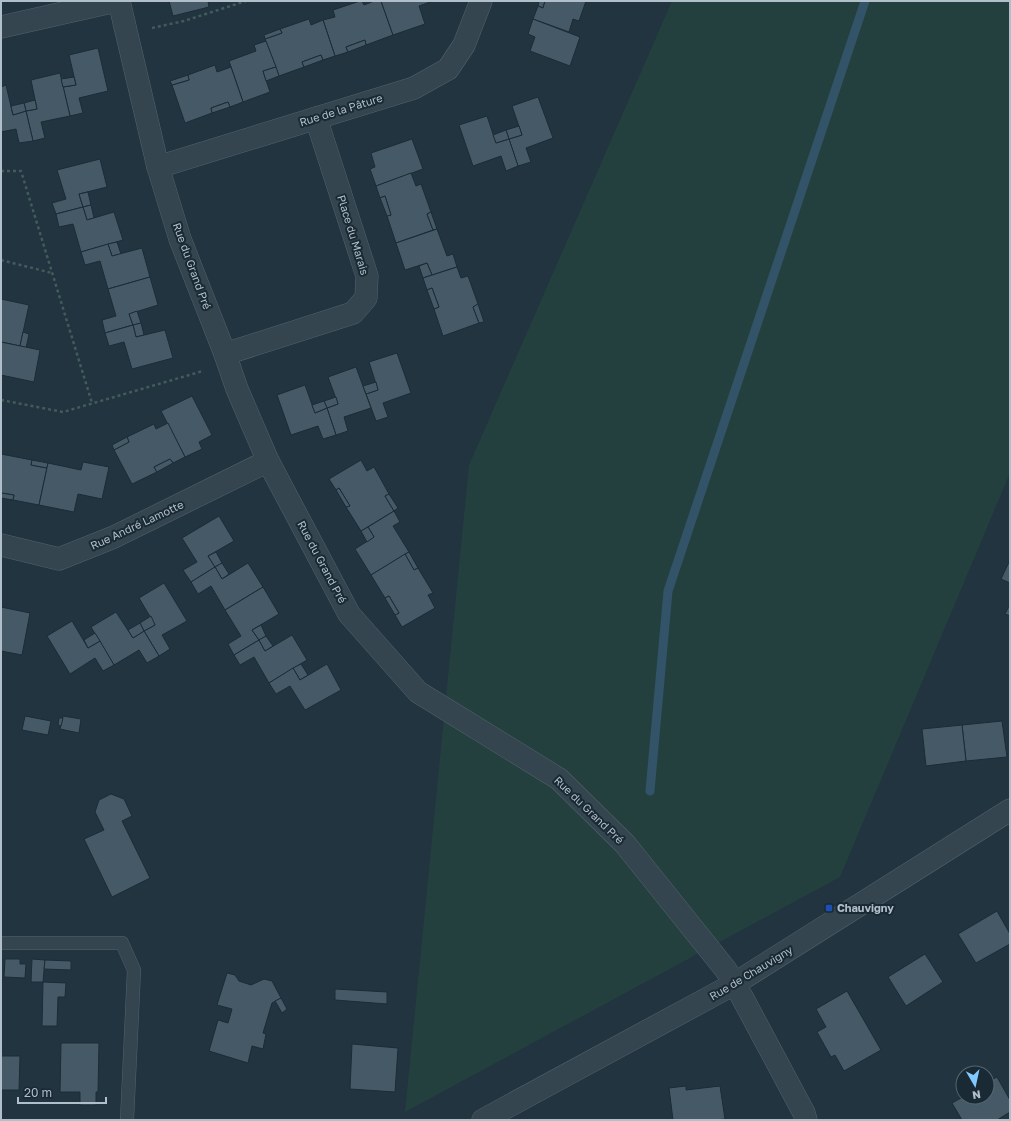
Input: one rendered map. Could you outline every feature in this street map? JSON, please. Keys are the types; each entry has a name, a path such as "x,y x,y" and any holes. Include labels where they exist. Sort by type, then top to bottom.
{"street":[{"path":"1,27 117,1"},
{"name":"Rue du Grand Pré","path":"117,1 127,33 158,167 180,239 227,359 237,389 268,461 350,614 418,692 559,779 625,844 726,970 804,1113 806,1120"},
{"name":"Rue de la Pâture","path":"158,167 414,88 448,69 464,45 481,1"},
{"name":"Place du Marais","path":"227,359 353,313 366,298 367,276 316,118"},
{"name":"Rue André Lamotte","path":"1,544 59,559 114,537 268,461"},
{"name":"Rue de Chauvigny","path":"483,1120 734,984 1010,810"}],"lane":[{"path":"1,943 122,943 134,970 127,1120"}],"path":[{"path":"127,33 184,21 246,1"},
{"path":"1,171 21,171 92,403"},
{"path":"1,260 52,273"},
{"path":"1,400 63,412 227,359"}],"green space":[{"path":"672,1 1010,1 1010,473 840,877 405,1112 469,465"}],"building":[{"path":"169,1 208,1 209,7 173,16"},
{"path":"362,1 364,5 374,1 381,1 393,35 366,45 365,40 346,47 348,52 335,56 323,20 335,17 333,10"},
{"path":"381,1 433,1 419,6 425,24 393,35"},
{"path":"539,1 545,1 543,8 538,6"},
{"path":"545,1 586,1 579,21 573,19 569,32 533,19 538,6 543,8"},
{"path":"309,19 311,25 323,20 335,56 323,60 321,55 302,62 304,67 279,76 265,39 282,33 280,29"},
{"path":"533,19 580,37 570,66 530,51 535,37 528,34"},
{"path":"280,29 282,33 265,39 264,35"},
{"path":"365,40 366,45 348,52 346,47"},
{"path":"266,41 276,67 263,71 270,92 243,102 229,61 256,51 254,45"},
{"path":"98,48 108,91 79,98 83,113 70,116 63,87 76,85 69,55"},
{"path":"321,55 323,60 304,67 302,62"},
{"path":"215,65 217,72 231,67 243,102 230,107 228,102 211,108 212,113 185,123 172,85 189,80 188,75"},
{"path":"276,67 279,76 266,81 263,71"},
{"path":"60,73 70,116 41,122 45,138 33,141 26,111 37,109 31,80"},
{"path":"188,75 189,80 172,85 170,81"},
{"path":"74,77 76,85 63,87 61,79"},
{"path":"6,85 13,115 26,111 33,141 19,143 16,129 1,132 1,87"},
{"path":"538,97 553,138 526,148 531,162 518,166 509,139 522,135 512,106"},
{"path":"35,100 37,109 26,111 24,103"},
{"path":"228,102 230,107 212,113 211,108"},
{"path":"24,103 26,111 13,115 11,106"},
{"path":"487,116 496,143 509,139 518,166 506,171 501,156 473,166 459,125"},
{"path":"519,126 522,135 509,139 506,130"},
{"path":"506,130 509,139 496,143 493,135"},
{"path":"412,139 423,169 376,186 370,169 375,167 371,153"},
{"path":"100,159 107,187 79,194 83,207 56,214 52,203 66,199 57,170"},
{"path":"411,173 416,186 421,184 431,212 427,214 433,230 396,243 387,216 391,215 385,196 380,198 376,186"},
{"path":"88,192 91,205 83,207 79,194"},
{"path":"385,196 391,215 387,216 380,198"},
{"path":"91,205 94,218 87,220 83,207"},
{"path":"83,207 87,220 114,212 123,240 81,252 73,224 59,227 56,214"},
{"path":"431,212 437,229 433,230 427,214"},
{"path":"437,229 447,256 453,254 457,267 432,275 427,263 405,270 396,243"},
{"path":"117,242 121,254 112,256 108,244"},
{"path":"108,244 112,256 142,248 150,277 108,289 100,261 85,265 81,252"},
{"path":"427,263 432,275 423,278 419,266"},
{"path":"457,267 461,278 468,276 478,304 473,307 479,323 443,336 434,309 439,307 432,288 427,290 423,278"},
{"path":"150,277 158,305 129,314 133,325 105,333 102,320 116,316 108,289"},
{"path":"432,288 439,307 434,309 427,290"},
{"path":"1,299 29,305 20,346 1,342"},
{"path":"478,304 484,322 479,323 473,307"},
{"path":"137,311 141,323 133,325 129,314"},
{"path":"141,323 144,335 136,337 133,325"},
{"path":"133,325 136,337 165,330 173,358 132,369 124,342 109,346 105,333"},
{"path":"23,332 29,334 26,348 20,346"},
{"path":"1,342 40,350 34,382 1,375"},
{"path":"397,353 411,393 383,403 388,417 376,421 366,394 378,390 369,362"},
{"path":"356,367 371,408 344,417 348,431 336,435 327,408 338,404 328,377"},
{"path":"376,382 378,390 366,394 363,386"},
{"path":"305,385 315,413 327,408 336,435 323,439 318,426 291,435 277,395"},
{"path":"192,396 212,435 199,442 202,449 185,457 161,411"},
{"path":"336,397 338,404 327,408 324,401"},
{"path":"324,401 327,408 315,413 312,405"},
{"path":"168,423 185,457 173,463 170,459 154,467 157,472 132,484 114,450 129,442 127,437 154,424 156,429"},
{"path":"127,437 129,442 114,450 112,445"},
{"path":"1,454 32,460 31,465 47,468 39,505 13,500 14,495 1,493"},
{"path":"170,459 173,463 157,472 154,467"},
{"path":"32,460 48,463 47,468 31,465"},
{"path":"361,460 367,471 374,467 389,494 385,496 394,511 361,531 346,507 350,506 339,488 336,490 329,479"},
{"path":"83,462 109,467 102,499 78,494 74,512 39,505 48,463 81,470"},
{"path":"339,488 350,506 346,507 336,490"},
{"path":"1,493 14,495 13,500 1,498"},
{"path":"389,494 398,508 394,511 385,496"},
{"path":"394,511 400,522 393,526 409,552 371,575 355,549 374,537 368,527"},
{"path":"219,516 234,541 208,556 215,567 191,582 183,570 197,562 182,538"},
{"path":"368,527 374,537 367,542 361,531"},
{"path":"216,552 222,563 215,567 208,556"},
{"path":"409,552 418,568 414,570 405,554"},
{"path":"405,554 414,570 418,568 433,593 428,595 435,608 402,627 395,615 399,613 389,596 385,598 371,575"},
{"path":"1010,560 1010,583 1001,579"},
{"path":"222,563 229,574 222,579 215,567"},
{"path":"248,563 263,587 225,610 211,586 198,594 191,582 215,567 222,579"},
{"path":"164,583 187,621 162,635 170,649 159,656 144,631 155,625 139,598"},
{"path":"263,587 279,614 252,630 259,640 234,655 228,644 241,636 225,610"},
{"path":"389,596 399,613 395,615 385,598"},
{"path":"1010,604 1010,616 1005,614"},
{"path":"1,607 30,613 22,655 1,651"},
{"path":"116,612 133,638 144,631 159,656 147,663 139,650 114,665 91,627"},
{"path":"151,616 155,625 144,631 140,623"},
{"path":"72,621 88,648 100,641 114,665 103,671 95,658 70,674 47,636"},
{"path":"140,623 144,631 133,638 128,630"},
{"path":"261,625 266,636 259,640 252,630"},
{"path":"95,633 100,641 88,648 84,640"},
{"path":"292,635 307,660 269,683 254,657 240,665 234,655 259,640 265,651"},
{"path":"266,636 273,646 265,651 259,640"},
{"path":"301,664 308,675 300,680 293,668"},
{"path":"327,664 341,690 305,710 290,686 276,694 269,683 293,668 300,680"},
{"path":"25,716 51,721 48,735 22,730"},
{"path":"63,716 81,719 79,733 60,729"},
{"path":"59,718 63,718 61,726 58,725"},
{"path":"1002,721 1007,757 966,761 962,725"},
{"path":"962,725 966,761 926,766 922,729"},
{"path":"111,794 124,799 132,816 122,821 150,878 112,897 84,839 104,830 95,812 99,800"},
{"path":"997,911 1010,934 1010,944 976,963 958,934"},
{"path":"925,954 943,982 906,1006 888,977"},
{"path":"5,959 20,959 20,964 26,964 25,978 4,977"},
{"path":"32,959 45,960 43,982 31,982"},
{"path":"45,960 71,961 71,970 44,969"},
{"path":"227,973 235,975 239,981 251,985 264,979 272,981 281,998 272,1003 263,1033 266,1034 263,1049 252,1046 248,1063 209,1051 218,1020 228,1023 232,1009 217,1005"},
{"path":"43,982 66,983 65,997 58,997 57,1026 42,1026"},
{"path":"335,989 387,992 387,1004 335,1000"},
{"path":"847,991 881,1050 844,1071 835,1055 831,1057 817,1032 826,1027 816,1009"},
{"path":"281,998 287,1009 282,1013 275,1001"},
{"path":"61,1043 99,1043 98,1092 96,1092 96,1105 80,1105 80,1092 60,1092"},
{"path":"352,1044 398,1048 395,1092 350,1089"},
{"path":"1,1056 20,1056 19,1090 1,1090"},
{"path":"997,1077 1010,1100 1010,1112 997,1120 962,1120 952,1103 955,1101 955,1105 995,1105 995,1078"},
{"path":"686,1086 686,1090 720,1086 725,1119 673,1120 669,1088"}],"waterway":[{"path":"650,791 668,591 865,1"}],"place":[{"name":"Chauvigny","path":"829,908"}]}
